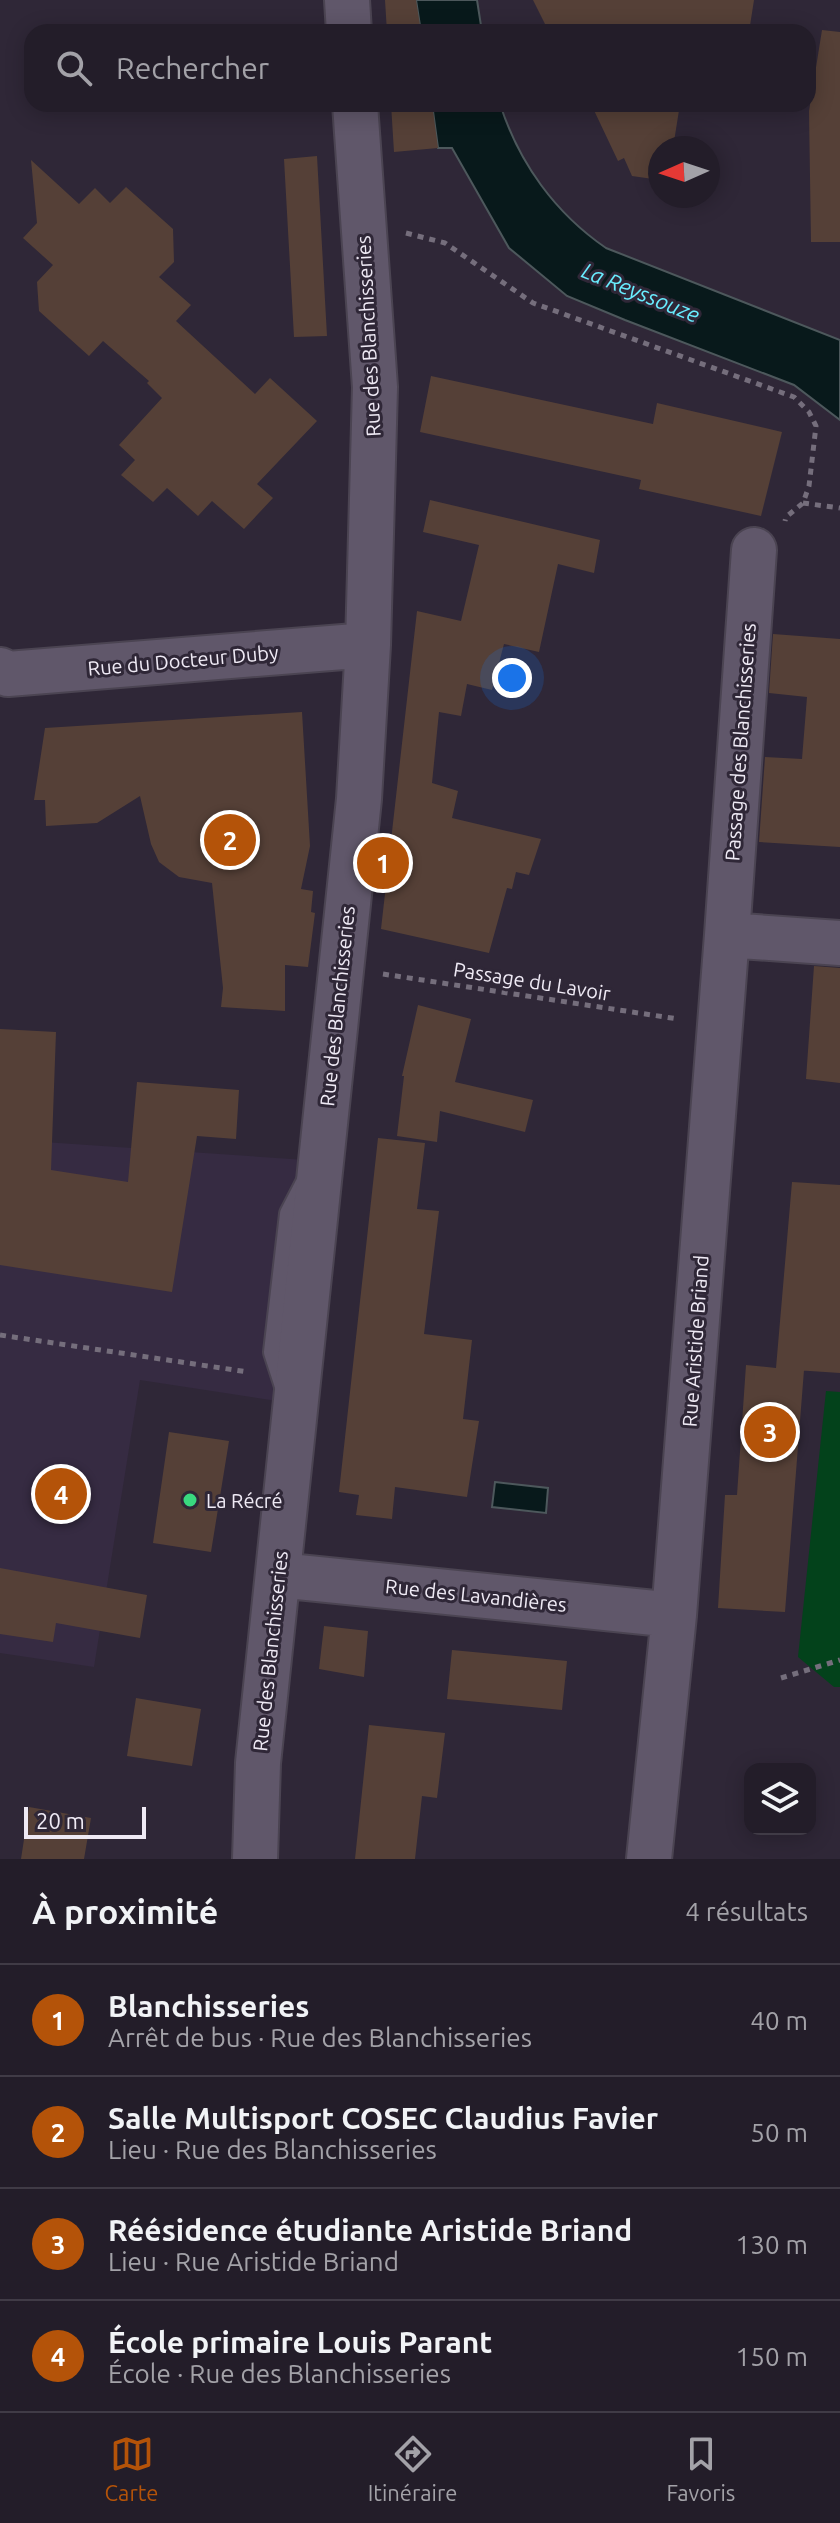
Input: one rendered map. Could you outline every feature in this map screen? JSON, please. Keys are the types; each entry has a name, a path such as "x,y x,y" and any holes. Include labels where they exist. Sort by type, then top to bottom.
{"street":[{"path":"347,0 348,24"},
{"name":"Rue des Blanchisseries","path":"255,1859 258,1763 359,799 368,645 375,387 356,112"},
{"name":"Passage des Blanchisseries","path":"727,935 754,550"},
{"name":"Rue du Docteur Duby","path":"0,670 8,674 368,645"},
{"path":"727,935 840,943"},
{"name":"Rue Aristide Briand","path":"649,1859 674,1615 727,935"},
{"name":"Rue des Lavandières","path":"278,1575 674,1615"}],"path":[{"path":"364,232 411,233 445,243 533,303 794,397 809,412 816,426 809,486 803,503 786,517 782,553 754,550"},
{"path":"803,503 840,508"},
{"name":"Passage du Lavoir","path":"341,968 718,1025"},
{"path":"0,1335 264,1374"},
{"path":"781,1678 840,1660"}],"shaded area":[{"path":"0,1139 306,1160 277,1401 140,1380 94,1667 0,1653"}],"green space":[{"path":"826,1391 840,1392 840,1687 834,1687 798,1657"}],"water":[{"path":"416,0 477,0 481,24 420,24"},
{"name":"La Reyssouze","path":"433,112 503,112 517,146 541,185 571,219 606,248 840,340 840,420 794,385 567,296 509,248 452,148 438,148"},
{"path":"495,1482 548,1488 546,1513 492,1507"}],"building":[{"path":"385,0 416,0 420,24 386,24"},
{"path":"533,0 754,0 750,24 545,24"},
{"path":"822,30 840,32 840,242 811,242 809,112 816,112 816,67"},
{"path":"392,112 433,112 438,148 394,152"},
{"path":"595,112 679,112 675,136 648,136 648,178 632,176 624,158 618,161"},
{"path":"317,156 327,336 294,337 284,159"},
{"path":"31,160 79,204 95,188 110,203 126,187 173,229 174,262 159,277 191,305 176,321 255,394 270,378 317,421 257,484 273,498 244,529 212,501 198,516 167,488 153,502 121,475 135,460 119,445 162,398 147,383 149,381 103,341 89,356 39,311 37,282 53,265 23,238 37,223"},
{"path":"431,376 653,424 657,403 782,432 761,516 639,489 641,480 420,432"},
{"path":"430,500 600,540 594,573 558,564 539,652 504,644 492,690 467,684 461,716 439,712 432,783 458,791 452,818 541,839 529,875 516,872 512,889 507,888 489,953 381,929 417,611 461,621 479,545 423,532"},
{"path":"773,634 840,639 840,847 759,842 765,757 802,759 807,697 769,693"},
{"path":"302,712 310,846 301,889 313,891 311,912 315,913 308,967 285,965 285,1011 221,1007 223,988 212,883 179,877 159,862 151,844 140,796 97,823 46,826 45,800 34,800 45,728"},
{"path":"814,966 840,968 840,1083 806,1079"},
{"path":"418,1005 471,1019 455,1082 533,1100 525,1132 440,1111 437,1142 397,1136 402,1076"},
{"path":"0,1029 56,1032 51,1170 128,1182 137,1082 239,1090 236,1139 197,1136 172,1292 0,1265"},
{"path":"378,1138 425,1143 417,1209 439,1211 424,1334 472,1340 463,1419 479,1421 467,1497 395,1487 392,1519 356,1515 359,1495 339,1492"},
{"path":"792,1182 840,1185 840,1373 804,1371 785,1612 718,1608 725,1495 737,1495 746,1365 776,1368"},
{"name":"La Récré","path":"169,1432 229,1441 211,1552 153,1543"},
{"path":"0,1568 147,1595 140,1638 56,1623 53,1642 0,1634"},
{"path":"324,1626 368,1631 364,1677 319,1669"},
{"path":"452,1650 567,1661 562,1710 447,1699"},
{"path":"136,1698 201,1709 192,1766 127,1756"},
{"path":"369,1725 445,1733 437,1798 422,1796 415,1859 355,1859"},
{"path":"29,1807 91,1818 84,1859 21,1859"}],"place":[{"name":"Salle Multisport COSEC Claudius Favier","path":"230,840"},
{"name":"Blanchisseries","path":"383,863"},
{"name":"Réésidence étudiante Aristide Briand","path":"770,1432"},
{"name":"École primaire Louis Parant","path":"61,1494"},
{"name":"La Récré","path":"190,1500"}]}
